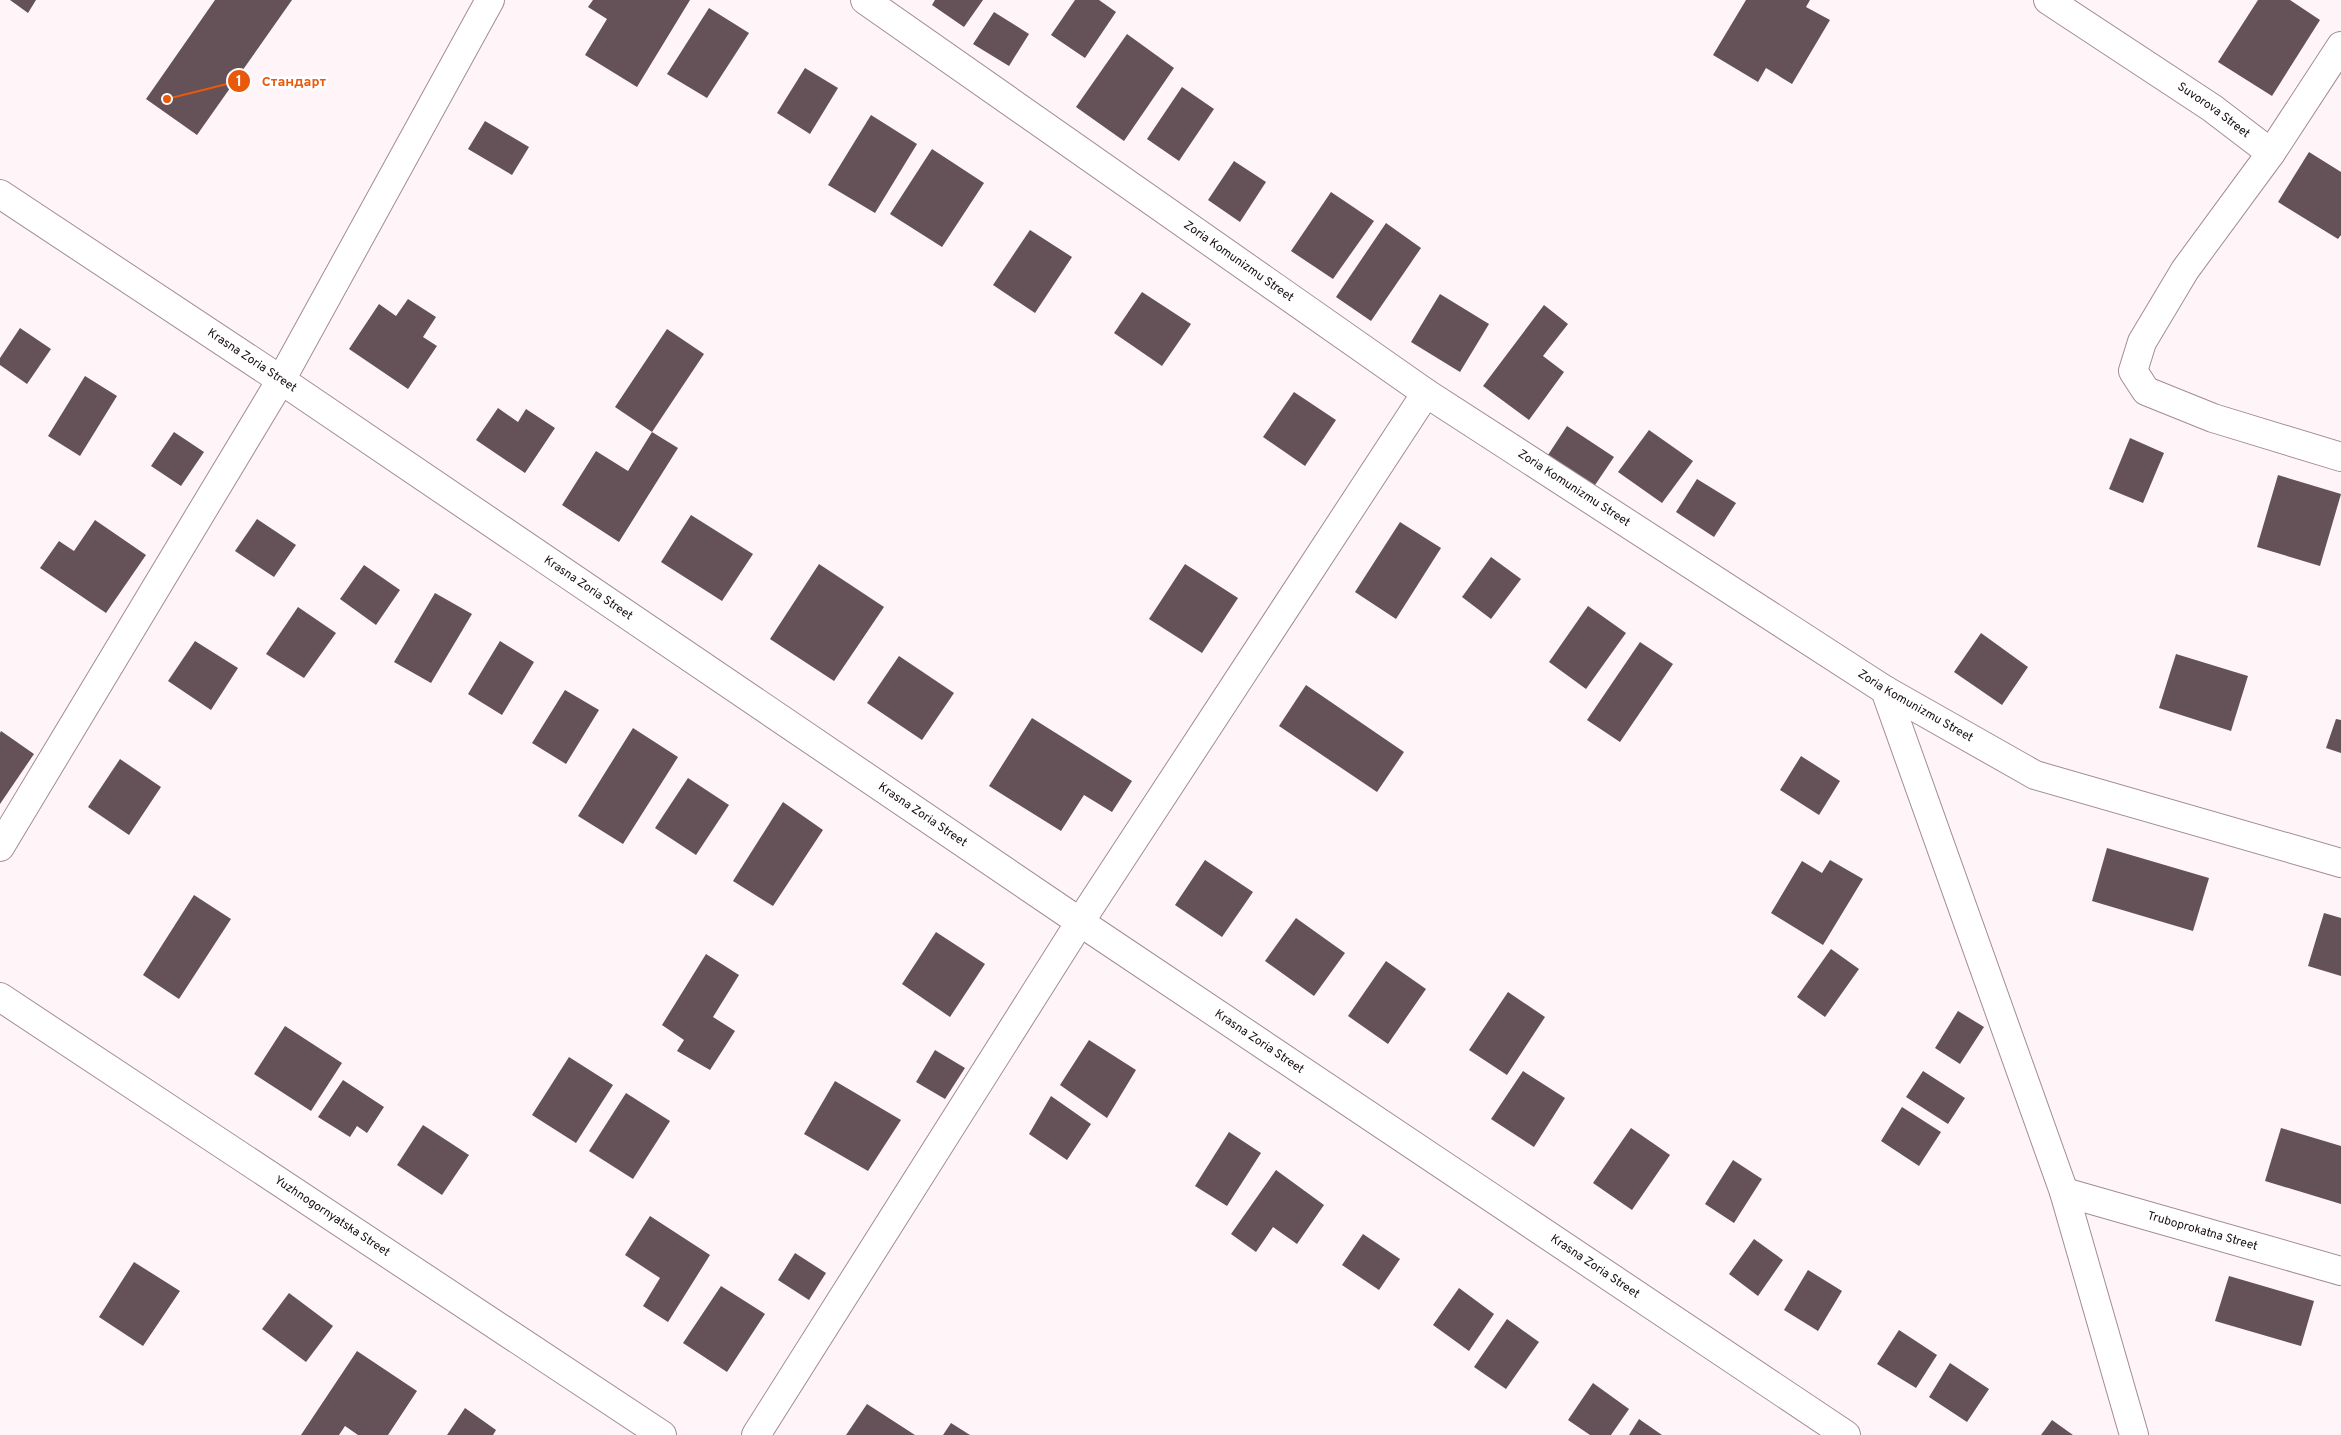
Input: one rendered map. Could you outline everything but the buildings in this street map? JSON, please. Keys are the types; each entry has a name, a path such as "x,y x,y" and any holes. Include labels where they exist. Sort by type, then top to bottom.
{"street":[{"path":"0,847 281,380 490,0"},
{"name":"Zoria Komunizmu Street","path":"865,0 1426,393 1885,690 2035,775 2341,863"},
{"name":"Suvorova Street","path":"2048,0 2212,108 2271,153"},
{"path":"2341,46 2271,153 2185,270 2142,342 2133,370 2146,391 2213,418 2341,457"},
{"name":"Krasna Zoria Street","path":"0,194 281,380 1080,922 1846,1435"},
{"path":"756,1435 1080,922 1426,393"},
{"path":"1885,690 2064,1192 2134,1435"},
{"name":"Yuzhnogornyatska Street","path":"0,997 662,1435"},
{"name":"Truboprokatna Street","path":"2064,1192 2341,1271"}],"place":[{"name":"Стандарт","path":"167,99"}]}
